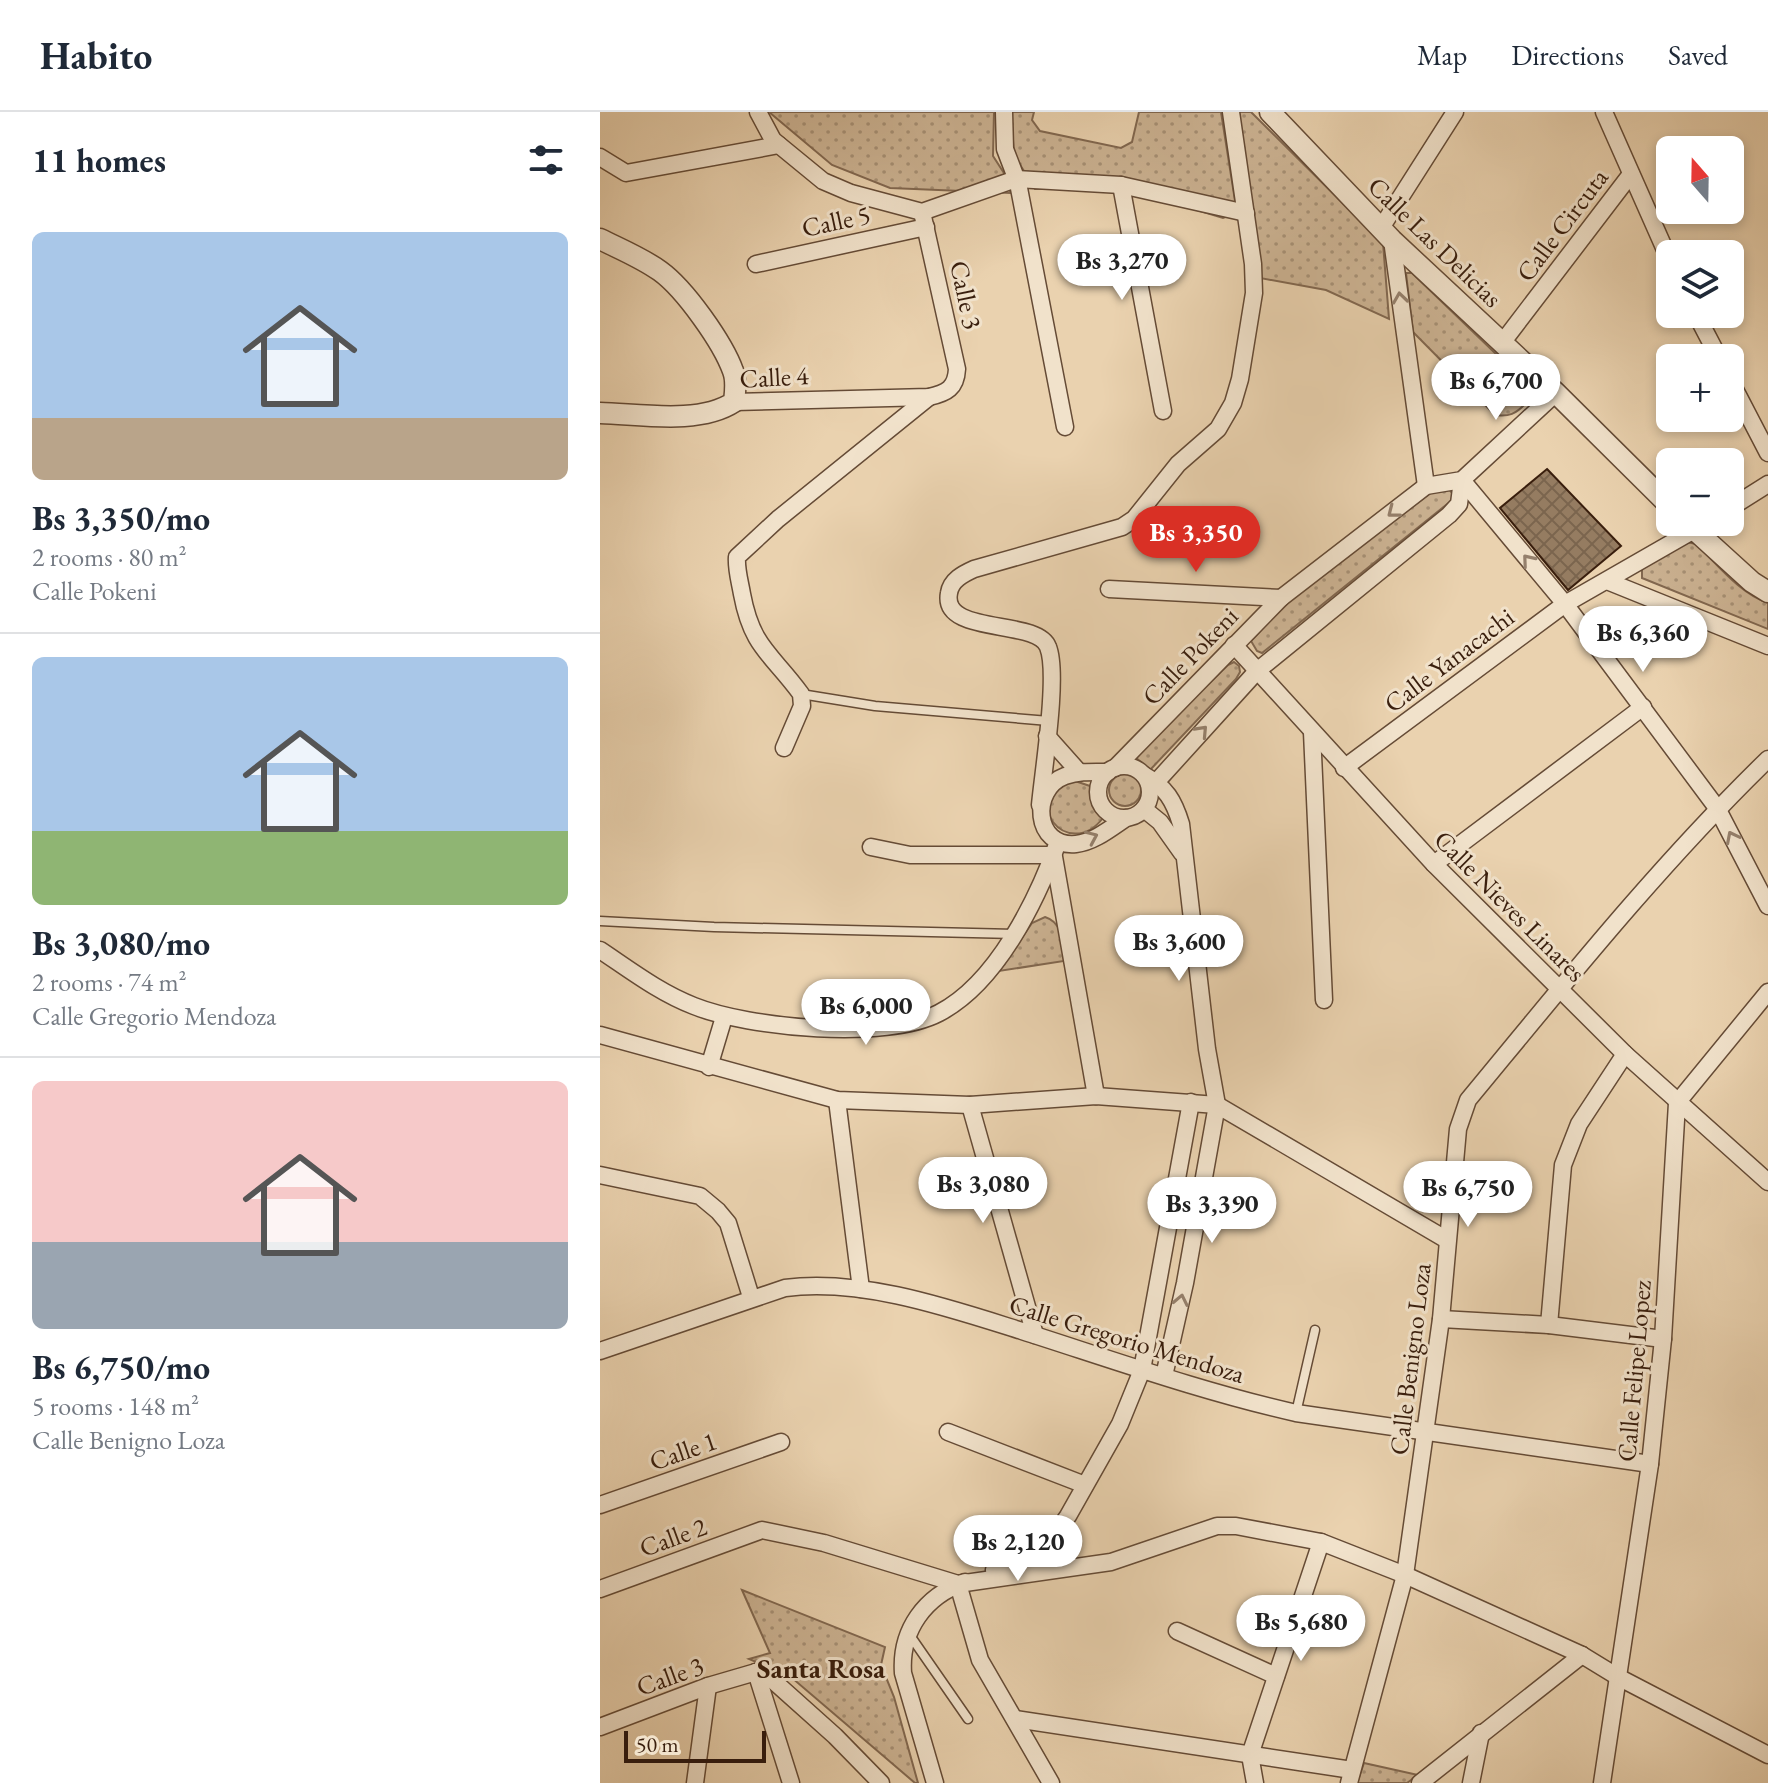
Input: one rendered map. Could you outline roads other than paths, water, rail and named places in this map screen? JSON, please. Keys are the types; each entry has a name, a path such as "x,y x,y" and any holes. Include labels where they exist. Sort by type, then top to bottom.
{"street":[{"path":"758,112 773,140 823,181 924,220"},
{"path":"1004,112 1005,149 1016,179 1065,427"},
{"path":"1096,1096 1056,848 1044,828 1040,805 1048,728 1051,663 1048,645 1028,632 966,619 949,602 949,593 953,583 974,569 1122,527 1134,519 1178,464 1218,429 1233,403 1240,379 1254,293 1253,264 1231,112"},
{"name":"Calle Las Delicias","path":"1270,112 1386,234 1556,393 1656,492"},
{"path":"1426,486 1386,234 1455,112"},
{"path":"1604,112 1661,240"},
{"path":"600,157 626,173 779,145"},
{"name":"Calle Circuta","path":"1502,343 1631,174"},
{"path":"1016,179 1121,185 1246,213"},
{"name":"Calle 5","path":"756,264 924,220 1016,179"},
{"path":"1121,185 1163,411"},
{"name":"Calle 3","path":"924,220 957,369 952,388"},
{"path":"600,239 660,271 698,310 733,371 736,387 734,402"},
{"name":"Calle 4","path":"600,413 696,416 716,412 734,402 929,397 942,395 952,388"},
{"path":"1144,809 1150,782 1257,671 1449,515 1459,504 1462,480 1556,393"},
{"path":"784,748 802,706 801,694 769,659 751,628 737,557 778,519 929,397"},
{"path":"1744,407 1768,453"},
{"path":"1462,480 1565,604 1717,808 1768,906"},
{"name":"Calle Pokeni","path":"1112,770 1281,598 1426,486 1462,480"},
{"path":"1744,499 1768,484"},
{"name":"Calle Yanacachi","path":"1344,768 1565,604 1679,536"},
{"path":"1707,536 1752,582 1768,592"},
{"path":"1607,581 1768,646"},
{"path":"1109,589 1281,598"},
{"name":"Calle Nieves Linares","path":"1234,645 1434,864 1559,990 1677,1103 1768,1182"},
{"path":"1434,864 1643,707"},
{"path":"1048,728 1079,772"},
{"path":"1312,732 1324,1000"},
{"name":"Calle Benigno Loza","path":"1351,1776 1405,1575 1441,1319 1458,1129 1468,1100 1717,808 1768,759"},
{"path":"1040,805 1046,790 1062,777 1079,772 1131,767 1175,803 1181,824 1217,1105 1185,1283 1164,1376"},
{"path":"1112,770 1100,782 1099,800 1109,814 1126,818"},
{"path":"871,847 910,855 1056,848 1085,841 1144,809"},
{"path":"1144,809 1160,822 1183,855"},
{"path":"600,950 643,979 691,1005 724,1017 772,1025 835,1028 876,1027 937,1014 962,998 986,973 1015,934 1032,906 1056,848"},
{"path":"1677,1103 1768,992"},
{"path":"709,1067 724,1017"},
{"path":"600,1035 837,1100 970,1105 1096,1096 1217,1105 1447,1240"},
{"path":"1549,1325 1563,1165 1579,1124 1625,1054"},
{"path":"837,1100 861,1289"},
{"path":"935,1783 903,1673 902,1657 908,1633 928,1603 958,1584 1027,1558 1051,1540 1120,1424 1142,1370 1191,1102"},
{"name":"Calle Felipe Lopez","path":"1602,1783 1650,1464 1663,1339 1677,1103"},
{"path":"970,1105 1035,1335"},
{"path":"600,1175 700,1196 728,1223 751,1297"},
{"name":"Calle Gregorio Mendoza","path":"600,1351 751,1297 805,1285 861,1289 955,1309 1254,1404 1426,1434 1650,1464"},
{"path":"1441,1319 1549,1325 1663,1339"},
{"path":"948,1432 1085,1485"},
{"name":"Calle 1","path":"600,1505 781,1442"},
{"path":"958,1584 1111,1562 1217,1526 1236,1526 1321,1542 1405,1575 1582,1655 1768,1755"},
{"name":"Calle 2","path":"600,1589 762,1530 824,1543 958,1584"},
{"path":"1255,1783 1250,1755 1321,1542"},
{"path":"958,1584 980,1660 1051,1783"},
{"path":"1177,1631 1276,1676"},
{"path":"1420,1783 1582,1655"},
{"path":"756,1672 791,1783"},
{"path":"756,1672 768,1676 835,1736 881,1783"},
{"name":"Calle 3","path":"600,1727 708,1686 756,1672"},
{"path":"695,1783 708,1686"},
{"path":"1015,1719 1250,1755 1351,1776"},
{"path":"1471,1783 1481,1733"}],"lane":[{"path":"801,694 1048,728"},
{"path":"600,921 714,927 1015,934"},
{"path":"1296,1413 1315,1330"},
{"path":"908,1633 968,1719"}],"district":[{"name":"Santa Rosa","path":"821,1668"}]}
